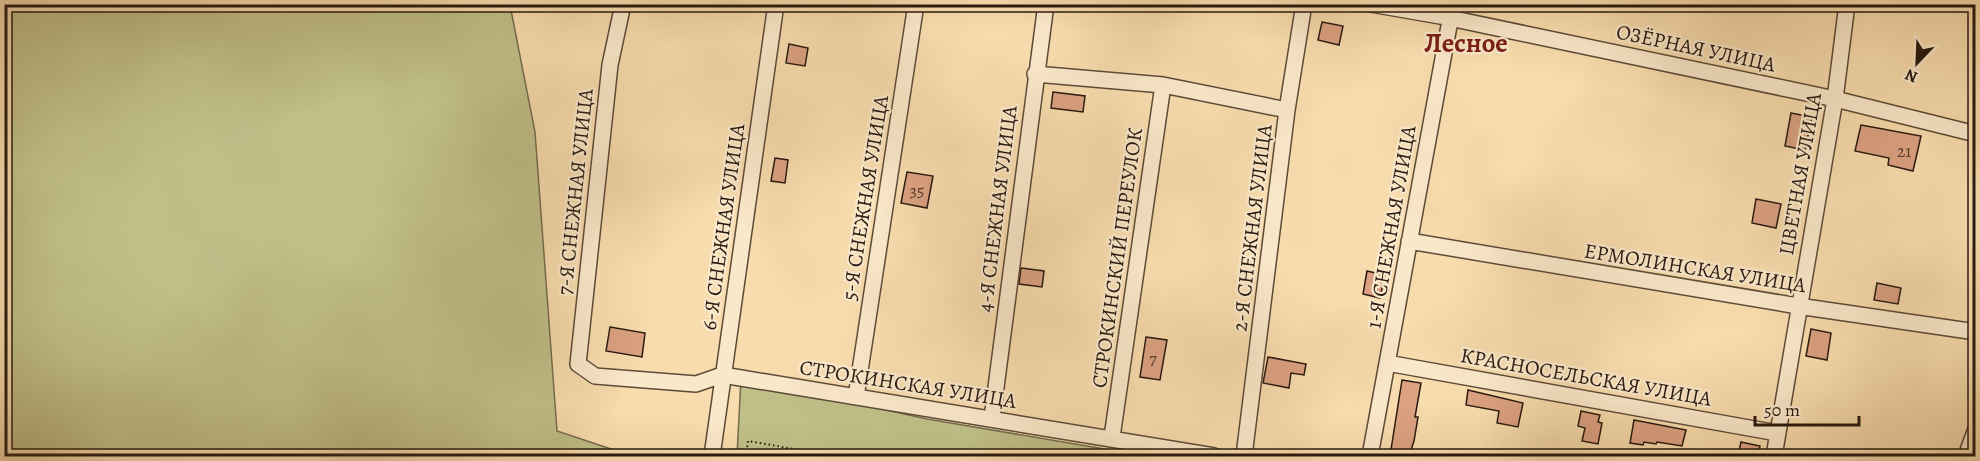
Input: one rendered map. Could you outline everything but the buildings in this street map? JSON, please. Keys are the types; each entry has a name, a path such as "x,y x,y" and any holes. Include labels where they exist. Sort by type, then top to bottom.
{"street":[{"name":"7-Я СНЕЖНАЯ УЛИЦА","path":"595,376 578,364 610,65 623,4"},
{"name":"6-Я СНЕЖНАЯ УЛИЦА","path":"712,456 776,4"},
{"name":"5-Я СНЕЖНАЯ УЛИЦА","path":"856,397 916,4"},
{"name":"4-Я СНЕЖНАЯ УЛИЦА","path":"992,418 1035,74 1046,4"},
{"name":"2-Я СНЕЖНАЯ УЛИЦА","path":"1244,456 1287,110 1304,4"},
{"name":"ОЗЁРНАЯ УЛИЦА","path":"1371,4 1452,12 1835,99 1976,134"},
{"name":"ЦВЕТНАЯ УЛИЦА","path":"1774,456 1835,99 1848,4"},
{"name":"1-Я СНЕЖНАЯ УЛИЦА","path":"1370,456 1452,12"},
{"path":"1035,74 1163,86 1287,110"},
{"name":"СТРОКИНСКИЙ ПЕРЕУЛОК","path":"1112,437 1163,86"},
{"name":"ЕРМОЛИНСКАЯ УЛИЦА","path":"1409,241 1798,306 1976,332"},
{"name":"КРАСНОСЕЛЬСКАЯ УЛИЦА","path":"1387,363 1777,433"},
{"name":"СТРОКИНСКАЯ УЛИЦА","path":"595,376 696,384 722,375 1112,437 1214,456"},
{"path":"1966,456 1976,429"}],"path":[{"path":"746,456 748,441 834,456"}],"shaded area":[{"path":"4,5 510,5 535,132 557,431 632,456 5,456"},
{"path":"741,378 927,419 1146,456 737,456"}],"district":[{"name":"Лесное","path":"1466,43"}]}
